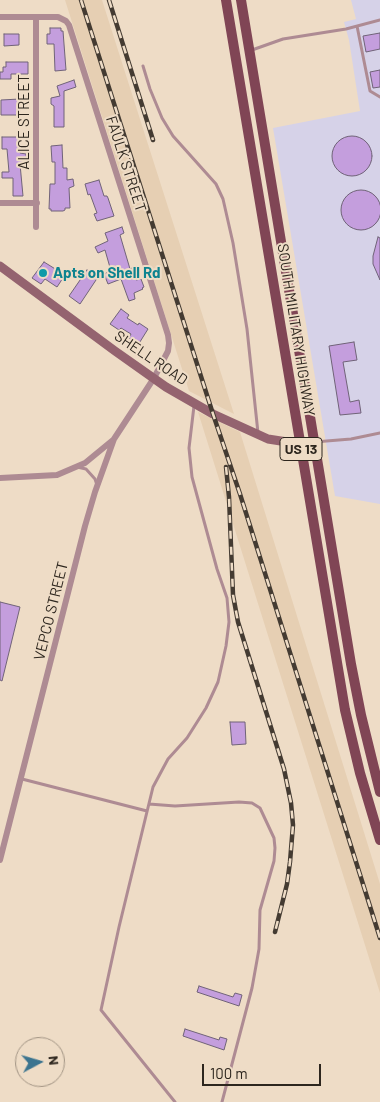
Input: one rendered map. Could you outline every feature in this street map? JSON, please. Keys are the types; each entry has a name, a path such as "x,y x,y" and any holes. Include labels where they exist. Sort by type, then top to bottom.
{"main road":[{"name":"SOUTH MILITARY HIGHWAY","path":"226,0 345,710 360,773 380,840"},
{"name":"SOUTH MILITARY HIGHWAY","path":"241,0 351,664 361,716 380,792"}],"street":[{"name":"FAULK STREET","path":"0,17 58,17 69,25 168,335 168,351 154,378"},
{"name":"ALICE STREET","path":"36,17 36,227"},
{"path":"235,54 250,52"},
{"path":"0,204 37,203"},
{"name":"SHELL ROAD","path":"0,266 154,378 194,403 213,414 268,439 300,444"},
{"name":"VEPCO STREET","path":"0,860 85,526 97,486 114,439 154,378"},
{"path":"0,478 57,475 76,467 99,452 114,439"}],"lane":[{"path":"250,52 283,40 380,20"},
{"path":"357,26 370,91 380,97"},
{"path":"143,66 150,90 162,118 173,136 216,184 223,199 233,243 246,329 258,434"},
{"path":"175,1102 101,1010 153,788 168,759 187,738 206,708 218,682 226,646 229,622 227,598 214,560 192,477 189,448 194,403"},
{"path":"300,444 351,439 380,433"},
{"path":"76,467 86,469 95,479 97,486"},
{"path":"21,779 147,811"},
{"path":"149,804 176,806 239,802 252,803 260,808 274,838 274,861 260,910 259,949 252,988 222,1102"}],"shaded area":[{"path":"65,0 102,0 234,414 189,391"},
{"path":"351,0 380,0 380,504 335,496 273,128 360,111 349,40 344,22 356,19"},
{"path":"198,412 240,432 380,884 380,993"}],"building":[{"path":"50,28 61,28 61,31 63,31 66,70 55,71 54,44 47,44 47,34 50,34"},
{"path":"380,33 380,49 366,52 363,36"},
{"path":"4,34 19,34 19,45 4,46"},
{"path":"6,62 28,62 28,74 11,74 11,79 0,79 0,72 3,72 3,67 6,67"},
{"path":"380,70 380,87 373,88 370,72"},
{"path":"74,80 76,87 64,91 64,127 54,127 54,106 51,104 51,98 60,96 57,86"},
{"path":"20,99 20,115 1,115 1,100"},
{"path":"348,136 356,136 363,139 369,145 372,156 369,167 363,173 356,176 348,176 341,173 335,167 332,160 332,152 335,145 341,139"},
{"path":"2,137 20,137 20,153 26,154 27,163 20,164 23,196 13,196 13,178 2,178 2,172 9,172 7,149 2,149"},
{"path":"62,145 63,168 67,168 67,180 73,179 74,186 69,188 70,208 65,208 63,211 51,211 49,209 50,184 55,184 55,162 52,162 51,146"},
{"path":"99,180 104,196 108,198 114,216 97,221 94,214 97,213 85,184"},
{"path":"357,190 365,190 372,193 378,199 381,210 378,221 372,227 365,230 357,230 350,227 344,221 341,214 341,206 344,199 350,193"},
{"path":"122,227 124,233 120,235 130,269 132,268 136,280 141,279 144,287 134,293 135,299 129,301 121,279 108,284 104,274 111,271 105,250 98,253 95,247 108,241 105,233"},
{"path":"378,237 380,238 380,280 373,264"},
{"path":"44,262 65,275 57,287 45,279 41,284 32,278"},
{"path":"87,270 98,277 80,304 69,296"},
{"path":"121,309 129,315 127,318 148,329 138,345 129,338 131,334 121,328 119,330 110,324"},
{"path":"354,342 357,360 343,362 350,402 359,400 361,413 340,415 329,346"},
{"path":"0,602 20,607 2,681 0,680"},
{"path":"230,722 245,722 246,744 232,745"},
{"path":"199,986 233,997 235,993 242,995 239,1006 197,992"},
{"path":"185,1029 219,1040 220,1037 227,1039 224,1050 183,1036"}],"railway":[{"path":"81,0 380,938"},
{"path":"109,0 153,140"},
{"path":"226,467 233,595 238,622 284,769 291,803 293,825 290,862 287,884 275,932"}],"place":[{"name":"Apts on Shell Rd","path":"43,273"}]}
